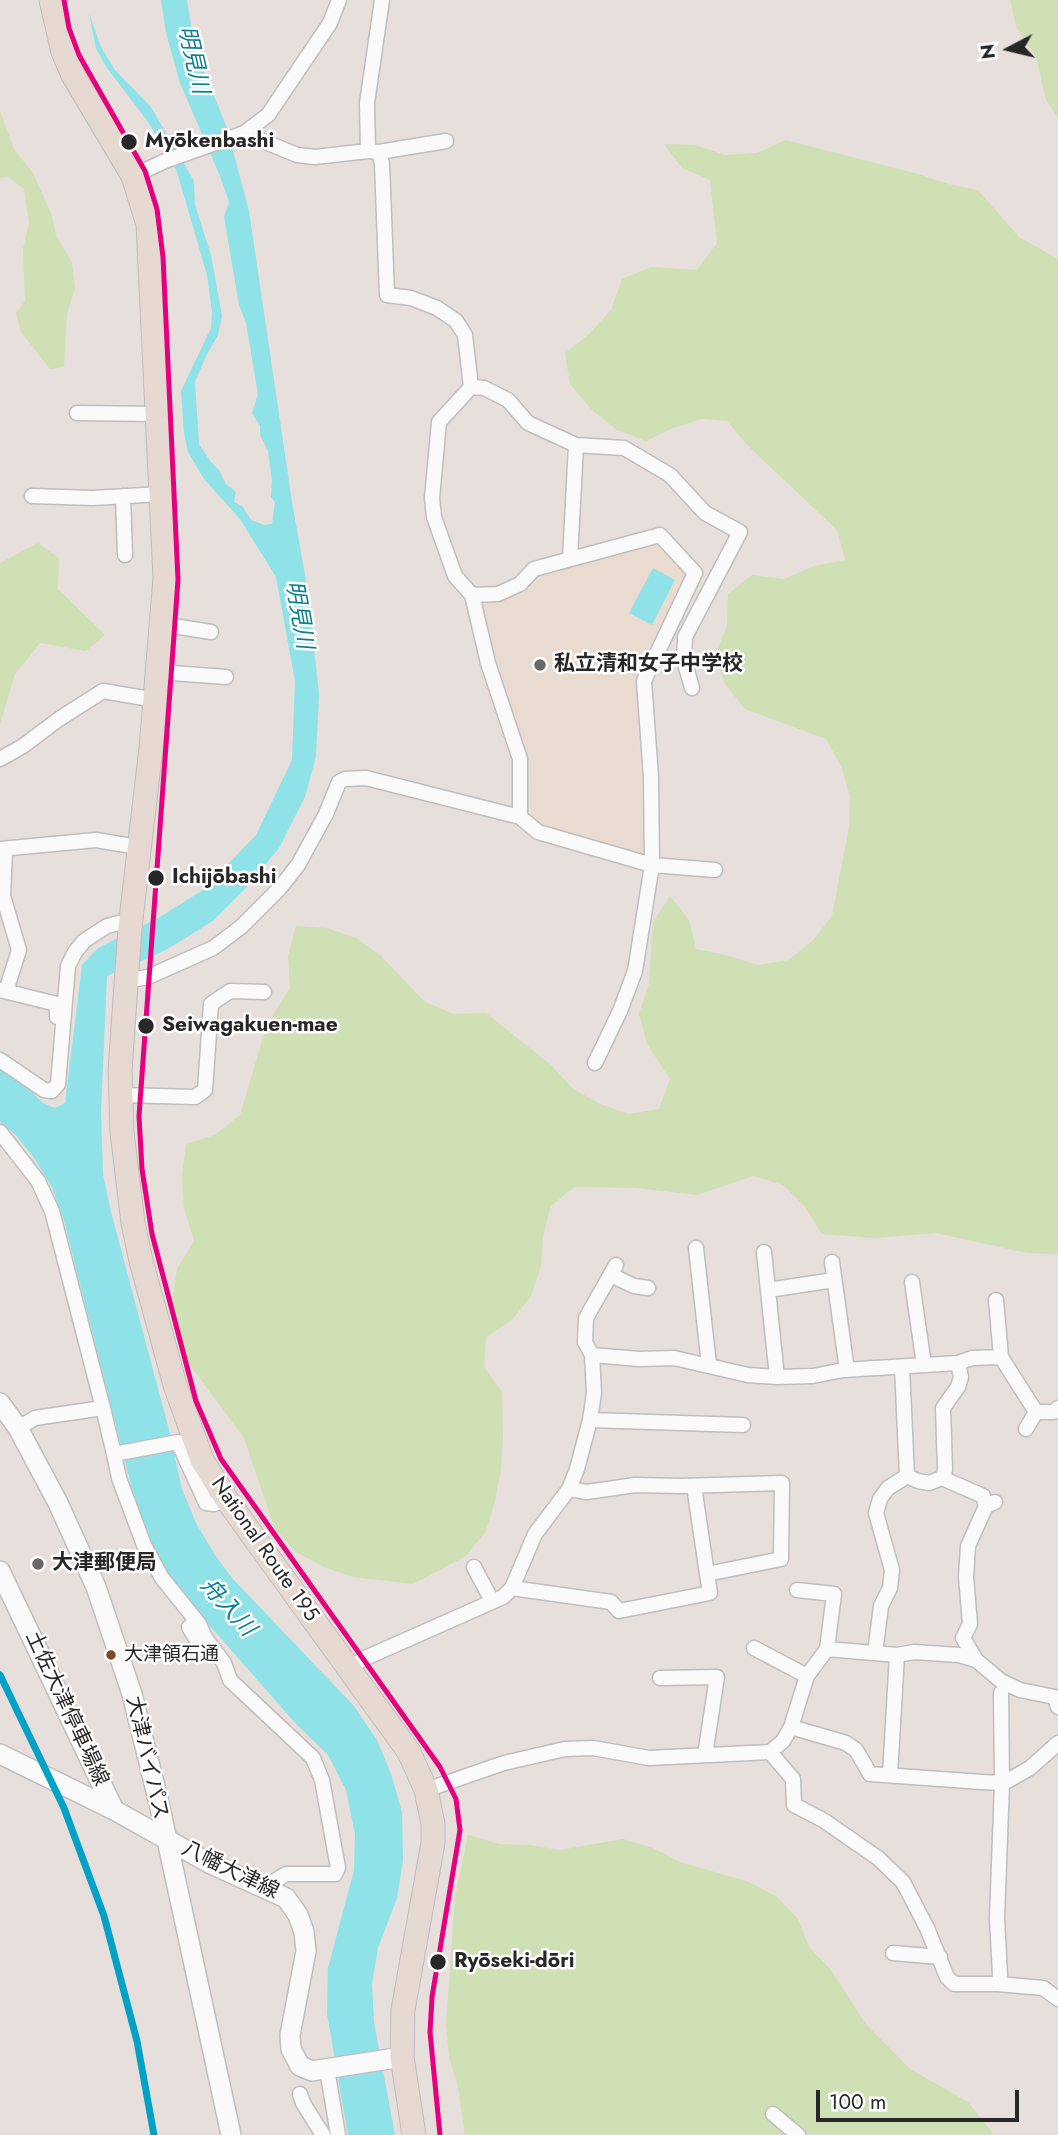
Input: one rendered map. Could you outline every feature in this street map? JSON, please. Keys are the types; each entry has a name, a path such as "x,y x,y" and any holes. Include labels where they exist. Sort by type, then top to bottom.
{"highway":[{"name":"National Route 195","path":"51,0 63,52 73,75 134,176 148,224 165,567 156,700 126,976 120,1095 124,1160 141,1261 193,1440 227,1500 409,1752 426,1790 433,1824 433,1843 392,2058 414,2135"}],"main road":[{"name":"大津バイパス","path":"0,1403 18,1428 58,1503 100,1599 132,1694 159,1803 231,2135"},
{"name":"土佐大津停車場線","path":"0,1571 114,1810"},
{"name":"八幡大津線","path":"0,1754 114,1810 209,1863 286,1898 298,1915 304,1932 306,1951 290,2035 292,2049 300,2066 312,2071 392,2058"}],"street":[{"path":"134,176 165,161 239,135 268,115 330,23 340,0"},
{"path":"382,0 367,103 373,152 382,164 387,295 411,298 438,308 456,321 465,335 471,387 439,422 432,498 434,517 455,576 472,595 488,663 520,759 520,817"},
{"path":"239,135 297,155 315,157 446,141"},
{"path":"471,387 484,388 508,400 528,423 576,445 624,448 670,475 705,513 740,532 685,637 684,660 692,688"},
{"path":"77,413 158,414"},
{"path":"570,559 576,445"},
{"path":"32,496 162,494"},
{"path":"123,496 125,555"},
{"path":"472,595 498,594 520,584 534,569 660,535 695,573 644,681 651,777 652,865 635,971 620,1011 595,1063"},
{"path":"161,624 211,632"},
{"path":"158,672 226,677"},
{"path":"0,758 23,746 103,691 156,700"},
{"path":"126,976 148,977 213,948 241,927 281,888 298,865 326,814 339,782 345,779 366,778 520,817 538,832 652,865 715,870"},
{"path":"52,1091 57,1004 3,990 19,950 2,896 2,850 96,840 138,847"},
{"path":"52,1091 58,1084 68,966 75,952 90,936 107,926 131,924"},
{"path":"120,1095 195,1097 205,1090 211,1004 230,991 264,992"},
{"path":"0,1060 44,1090 52,1091"},
{"path":"0,1132 38,1181 52,1211 116,1454 119,1478 144,1545 162,1578 199,1623 206,1639 224,1663 230,1680"},
{"path":"696,1248 709,1365"},
{"path":"764,1252 777,1377"},
{"path":"832,1262 847,1370"},
{"path":"350,1669 363,1659 503,1597 512,1588 535,1534 569,1489 577,1469 594,1393 592,1355 585,1342 586,1318 613,1270 634,1286 648,1289"},
{"path":"768,1290 835,1280"},
{"path":"912,1282 924,1365"},
{"path":"996,1300 1001,1357 1036,1412"},
{"path":"592,1355 639,1359 674,1358 748,1375 777,1377 813,1376 847,1370 958,1363 972,1358 1001,1357"},
{"path":"943,1478 945,1470 941,1419 943,1408 958,1387 961,1377 958,1363"},
{"path":"902,1367 906,1476"},
{"path":"18,1428 35,1418 103,1408"},
{"path":"1036,1412 1054,1412 1058,1408"},
{"path":"1026,1429 1036,1412"},
{"path":"590,1420 743,1425"},
{"path":"116,1454 178,1441 206,1503 214,1504 227,1500"},
{"path":"906,1476 929,1483 943,1478 983,1496 991,1504 968,1546 966,1577 971,1624 963,1638 976,1660 1001,1682 1020,1690 1055,1697 1058,1707"},
{"path":"875,1653 881,1606 890,1588 892,1570 876,1513 880,1499 888,1488 906,1476"},
{"path":"569,1489 587,1492 635,1485 782,1483 781,1559 707,1574"},
{"path":"512,1588 611,1602 619,1611 710,1593 694,1486"},
{"path":"474,1567 492,1601"},
{"path":"426,1790 504,1763 565,1749 593,1748 649,1758 770,1752 783,1741 791,1727 807,1676 827,1649 834,1594 797,1590"},
{"path":"188,1627 205,1653 230,1680 313,1758 322,1780 338,1868 335,1874 286,1874 275,1881 270,1891"},
{"path":"754,1648 807,1676"},
{"path":"827,1649 897,1655 914,1652 959,1655 976,1660"},
{"path":"891,1775 897,1655"},
{"path":"660,1678 717,1677 705,1755"},
{"path":"998,1984 1001,1693"},
{"path":"791,1727 846,1743 856,1750 870,1774 1002,1783 1030,1768 1058,1743"},
{"path":"770,1752 793,1779 794,1805 823,1819 878,1858 903,1882 947,1977 954,1984 998,1984 1043,1989 1058,1999"},
{"path":"893,1953 940,1957"},
{"path":"329,2068 338,2135"},
{"path":"300,2094 323,2135"},
{"path":"773,2114 798,2135"}],"shaded area":[{"path":"656,544 687,576 636,678 644,855 548,832 531,817 527,761 481,608 484,604 517,593 541,573"}],"green space":[{"path":"1010,0 1058,0 1058,118 1046,100 1036,56 1017,29"},
{"path":"0,111 14,149 33,173 51,213 56,235 72,263 75,288 67,314 64,367 50,369 21,332 16,313 25,301 23,249 29,222 24,189 8,177 0,178"},
{"path":"786,140 978,190 1019,237 1058,259 1058,1254 1027,1253 936,1233 874,1238 822,1234 805,1207 783,1185 753,1176 697,1195 636,1188 574,1187 551,1206 543,1237 541,1266 531,1296 512,1320 486,1337 484,1367 502,1392 503,1437 501,1469 486,1531 466,1556 413,1584 353,1577 324,1567 296,1552 275,1529 244,1438 187,1361 172,1301 177,1269 194,1241 184,1208 182,1177 186,1144 215,1135 240,1115 267,1024 290,988 288,956 296,926 327,928 356,938 381,956 425,1002 454,1014 486,1013 551,1065 572,1088 600,1104 629,1114 659,1109 670,1079 647,1044 639,1014 649,984 653,922 670,896 689,920 696,949 758,965 789,960 813,940 832,916 849,827 850,796 841,766 826,739 745,709 725,684 715,655 727,626 728,594 752,575 784,579 814,566 845,560 837,530 747,445 727,421 702,419 673,428 646,441 617,430 591,409 570,384 565,353 589,334 611,310 622,279 651,267 697,270 717,243 710,180 682,168 664,144 695,145 725,155 757,153"},
{"path":"38,543 59,558 58,589 105,635 86,651 40,643 15,674 0,724 0,563"},
{"path":"468,1835 500,1844 560,1850 623,1839 653,1848 680,1862 749,1882 777,1897 798,1919 809,1947 831,1970 865,2023 910,2069 968,2102 994,2135 465,2135 458,2087 449,2057 446,2025 455,1896"}],"water":[{"path":"161,0 187,0 195,49 227,128 249,211 308,592 319,694 316,756 305,797 279,848 246,888 214,920 189,936 164,951 107,976 101,1111 103,1174 182,1489 196,1523 232,1578 354,1706 377,1740 391,1774 402,1812 403,1860 397,1898 378,1948 372,1984 374,2022 395,2135 348,2135 327,2014 328,1968 354,1870 355,1834 346,1790 328,1755 296,1724 182,1594 156,1554 136,1504 64,1221 52,1187 15,1134 0,1122 0,1068 25,1085 43,1103 55,1108 65,1103 82,965 98,948 160,917 203,890 256,835 292,760 295,681 276,577 240,519 204,479 188,452 184,434 181,391 211,328 212,312 207,275 177,172 149,123 107,68 96,49 89,13 101,47 115,70 151,107 194,181 195,205 211,255 222,316 218,335 195,382 199,444 226,484 236,492 234,502 243,507 251,520 264,525 272,524 275,502 271,497 268,451 260,435 260,426 252,413 258,394 224,217 229,202 180,83 166,33"},
{"path":"653,568 675,580 652,625 629,613"}],"transit line":[{"path":"64,0 69,28 79,55 145,171 157,209 163,257 178,580 139,1116 142,1169 152,1234 196,1401 221,1459 440,1767 456,1799 460,1830 432,1997 430,2032 440,2135"},
{"path":"0,1675 64,1808 104,1916 137,2041 154,2135"}],"place":[{"name":"Myōkenbashi","path":"129,142"},
{"name":"私立清和女子中学校","path":"540,665"},
{"name":"Ichijōbashi","path":"156,878"},
{"name":"Seiwagakuen-mae","path":"146,1026"},
{"name":"大津郵便局","path":"38,1564"},
{"name":"大津領石通","path":"111,1655"},
{"name":"Ryōseki-dōri","path":"438,1962"}],"water label":[{"name":"明見川","path":"192,60"},
{"name":"明見川","path":"298,615"},
{"name":"舟入川","path":"227,1608"}]}
